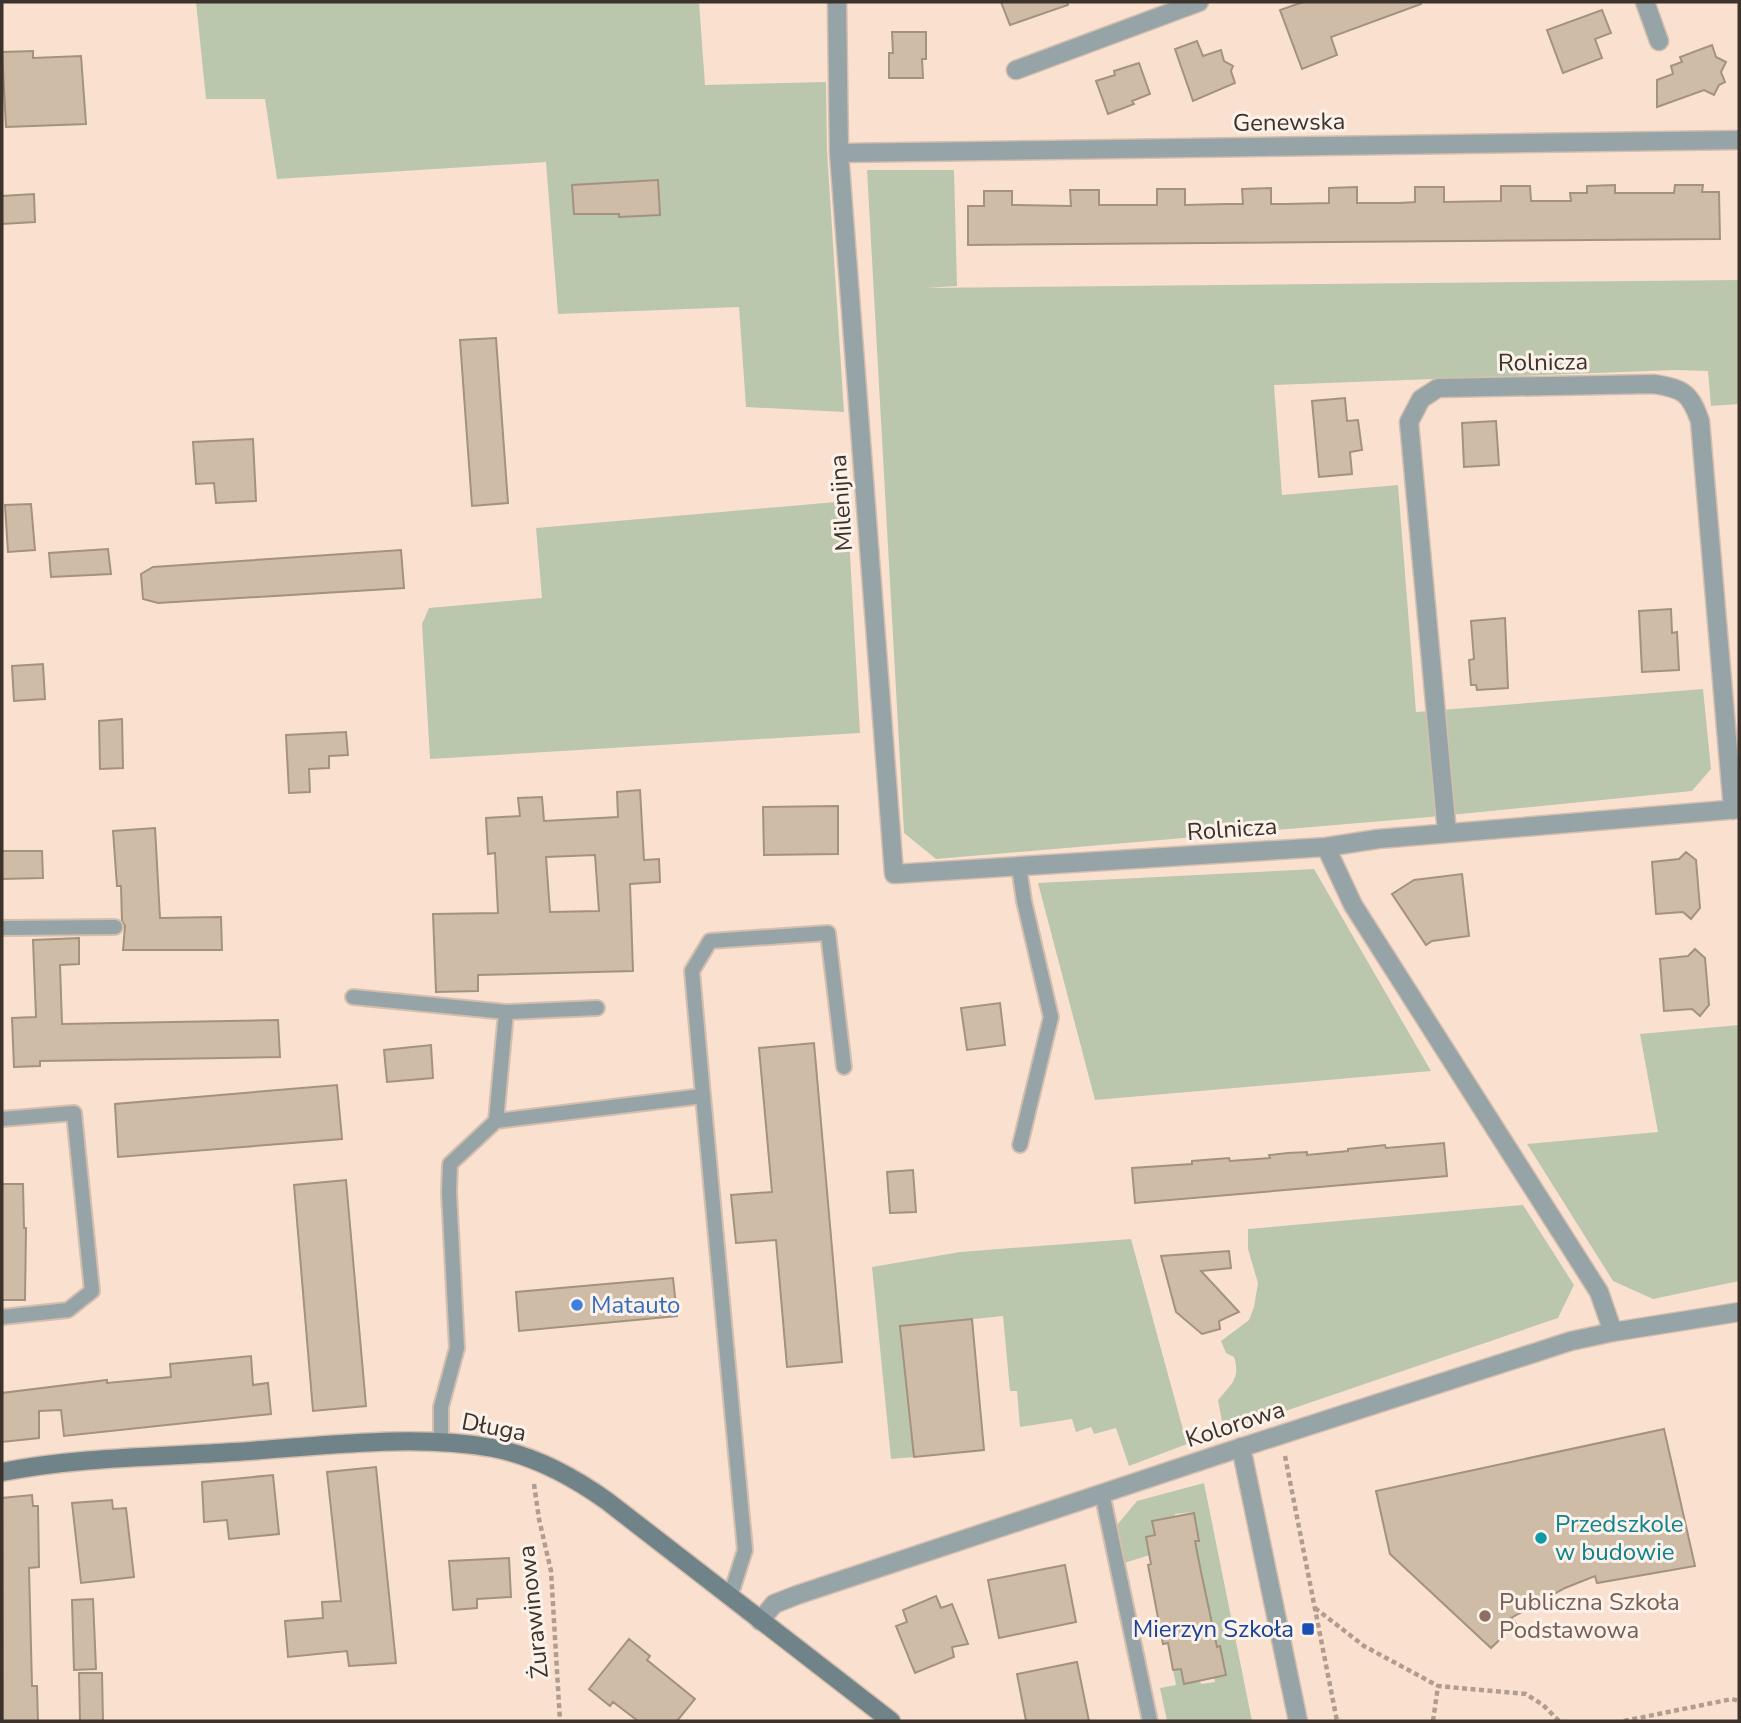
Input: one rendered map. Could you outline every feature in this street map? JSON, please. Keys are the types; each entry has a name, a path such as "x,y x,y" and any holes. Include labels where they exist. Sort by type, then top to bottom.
{"street":[{"name":"Milenijna","path":"837,2 839,153 894,874 1019,867"},
{"path":"1016,69 1199,2"},
{"path":"1645,2 1659,41"},
{"name":"Genewska","path":"839,153 1739,140"},
{"name":"Rolnicza","path":"1019,867 1326,847 1378,839 1447,834 1736,809 1700,421 1693,400 1674,387 1654,384 1438,388 1421,399 1409,422 1447,834"},
{"path":"1326,847 1353,905 1600,1292 1613,1332"},
{"name":"Kolorowa","path":"760,1621 774,1604 785,1599 1241,1447 1571,1341 1739,1312"},
{"name":"Długa","path":"2,1472 96,1461 366,1444 441,1442 491,1448 531,1459 582,1483 891,1721"},
{"path":"1241,1447 1298,1721"}],"lane":[{"path":"1019,867 1024,901 1051,1017 1020,1145"},
{"path":"2,929 114,927"},
{"path":"730,1597 744,1550 692,971 710,940 828,933 844,1067"},
{"path":"354,997 506,1012 597,1008"},
{"path":"496,1121 506,1012"},
{"path":"441,1442 441,1407 457,1348 450,1164 496,1121 703,1096"},
{"path":"2,1119 74,1113 92,1291 68,1310 2,1317"},
{"path":"1102,1493 1150,1721"}],"path":[{"path":"1281,1435 1337,1721"},
{"name":"Żurawinowa","path":"531,1459 539,1519 551,1571 560,1721"},
{"path":"1315,1608 1364,1646 1438,1686 1525,1694 1543,1705 1559,1721"},
{"path":"1433,1721 1438,1686"},
{"path":"1625,1721 1732,1699 1739,1702"}],"green space":[{"path":"196,2 699,2 705,85 826,82 827,151 844,412 746,407 739,307 558,314 546,162 277,179 265,99 206,99"},
{"path":"867,170 954,170 957,286 926,288 1739,280 1739,404 1711,406 1708,371 1274,385 1282,495 1398,485 1416,712 1703,689 1711,769 1692,791 1430,817 936,859 904,833"},
{"path":"847,501 860,733 430,759 422,624 429,608 542,598 536,528"},
{"path":"1314,869 1431,1071 1095,1100 1038,883"},
{"path":"1739,1025 1739,1281 1653,1299 1613,1281 1527,1144 1658,1132 1640,1034"},
{"path":"1523,1205 1574,1285 1558,1318 1224,1432 1218,1400 1234,1381 1236,1365 1234,1357 1226,1353 1221,1341 1249,1320 1258,1283 1248,1249 1248,1229"},
{"path":"1131,1239 1187,1444 1129,1466 1116,1428 1094,1434 1091,1427 1076,1432 1072,1419 1020,1427 1017,1391 1010,1391 1003,1316 900,1327 914,1457 891,1459 872,1267 960,1252"},
{"path":"1204,1483 1252,1721 1167,1721 1160,1688 1176,1685 1173,1670 1181,1669 1201,1684 1215,1682 1214,1678 1226,1675 1220,1647 1216,1647 1195,1541 1199,1540 1193,1512 1152,1521 1155,1535 1153,1554 1124,1563 1117,1525 1137,1501"}],"building":[{"path":"1001,2 1067,2 1068,5 1010,25"},
{"path":"1303,2 1421,4 1331,37 1337,55 1302,69 1280,10"},
{"path":"1602,10 1611,33 1595,39 1602,58 1563,73 1547,30"},
{"path":"892,32 926,32 926,59 922,59 923,78 889,78 889,53 893,53"},
{"path":"1197,41 1203,56 1221,50 1224,61 1233,66 1231,71 1235,83 1193,101 1175,49"},
{"path":"1712,45 1716,57 1726,62 1721,72 1725,82 1719,85 1714,95 1704,90 1657,107 1657,80 1673,74 1671,66 1682,62 1680,57"},
{"path":"33,51 33,58 81,56 86,124 6,127 2,52"},
{"path":"1139,63 1150,94 1132,101 1134,104 1108,114 1096,81 1115,75 1114,71"},
{"path":"658,180 660,215 619,217 619,214 574,214 572,185"},
{"path":"1615,185 1615,193 1674,193 1675,185 1703,185 1702,192 1719,192 1720,239 968,245 968,206 984,206 984,191 1012,191 1012,205 1071,206 1070,190 1099,190 1099,205 1157,205 1157,189 1185,189 1185,205 1243,204 1242,189 1271,188 1271,204 1287,204 1329,203 1329,188 1357,187 1357,203 1399,203 1415,202 1415,187 1444,187 1444,202 1501,201 1501,186 1530,186 1531,201 1571,201 1570,193 1587,193 1587,186"},
{"path":"34,194 35,222 2,224 2,196"},
{"path":"496,338 508,503 472,506 460,340"},
{"path":"1345,398 1347,421 1358,420 1362,450 1350,452 1352,474 1319,477 1312,401"},
{"path":"1496,421 1499,465 1464,467 1462,423"},
{"path":"253,439 256,501 216,503 214,483 196,484 193,442"},
{"path":"31,504 35,550 8,552 5,505"},
{"path":"108,549 111,574 51,577 49,553"},
{"path":"401,550 404,588 158,603 143,599 141,574 153,567"},
{"path":"1671,609 1672,633 1677,632 1679,670 1642,672 1639,611"},
{"path":"1505,618 1508,688 1477,690 1476,685 1471,685 1469,660 1474,659 1471,621"},
{"path":"43,664 45,699 14,701 12,666"},
{"path":"122,719 123,768 100,769 99,721"},
{"path":"346,732 348,755 329,756 329,768 309,769 310,792 289,793 286,735"},
{"path":"640,790 644,860 659,859 660,882 630,884 633,971 478,975 478,991 436,992 433,914 498,913 495,853 488,854 486,818 520,816 518,798 542,797 544,821 618,817 617,792","holes":["595,855 599,911 550,912 546,857"]},
{"path":"838,806 838,854 764,855 763,807"},
{"path":"155,828 160,918 221,917 222,950 123,950 125,926 122,921 121,886 117,886 113,831"},
{"path":"2,851 42,851 43,878 2,879"},
{"path":"1686,852 1696,860 1700,908 1691,919 1683,912 1656,914 1652,862 1679,859"},
{"path":"1462,874 1469,936 1432,941 1426,945 1392,894 1414,880"},
{"path":"79,938 79,964 60,965 62,1024 278,1020 280,1057 40,1061 40,1066 14,1067 12,1018 36,1017 33,940"},
{"path":"1695,949 1705,958 1709,1005 1700,1016 1692,1009 1664,1011 1660,959 1688,956"},
{"path":"1000,1003 1005,1045 967,1050 961,1008"},
{"path":"814,1043 842,1362 787,1367 776,1240 736,1243 731,1195 772,1192 759,1048"},
{"path":"431,1045 433,1078 387,1082 384,1050"},
{"path":"337,1085 342,1139 118,1157 115,1104"},
{"path":"1444,1143 1447,1176 1135,1203 1132,1168 1192,1164 1192,1161 1229,1158 1230,1161 1270,1158 1269,1155 1288,1153 1307,1152 1307,1155 1385,1145 1386,1148"},
{"path":"913,1170 916,1212 890,1213 887,1172"},
{"path":"346,1180 366,1406 313,1411 294,1185"},
{"path":"2,1184 23,1184 26,1228 25,1300 2,1300"},
{"path":"1229,1251 1231,1268 1201,1271 1239,1312 1219,1321 1220,1329 1202,1334 1176,1312 1161,1256"},
{"path":"673,1278 677,1316 519,1331 516,1292"},
{"path":"972,1319 984,1450 914,1457 900,1326"},
{"path":"251,1356 253,1385 268,1383 271,1414 64,1436 61,1410 39,1411 39,1438 2,1442 2,1393 107,1380 107,1383 171,1377 170,1364"},
{"name":"Przedszkole w budowie","path":"1664,1429 1695,1566 1597,1583 1595,1576 1565,1588 1511,1618 1516,1624 1491,1648 1390,1554 1376,1491"},
{"path":"376,1467 396,1663 349,1666 347,1651 288,1657 285,1621 323,1618 322,1602 341,1601 327,1472"},
{"path":"273,1475 279,1534 229,1539 227,1520 204,1522 202,1482"},
{"path":"32,1495 33,1506 38,1506 39,1567 29,1568 32,1686 37,1686 38,1721 3,1721 2,1498"},
{"path":"112,1500 113,1509 126,1508 134,1577 81,1583 72,1503"},
{"path":"1194,1513 1200,1567 1217,1647 1220,1646 1226,1675 1184,1684 1181,1669 1173,1670 1168,1643 1163,1644 1148,1565 1151,1564 1146,1537 1155,1535 1152,1521"},
{"path":"509,1558 511,1597 477,1599 477,1608 453,1610 449,1561"},
{"path":"1065,1565 1076,1622 999,1638 988,1580"},
{"path":"936,1596 941,1608 952,1604 968,1644 952,1647 954,1657 915,1673 896,1626 907,1622 903,1610"},
{"path":"93,1599 96,1669 74,1670 72,1600"},
{"path":"629,1639 650,1656 647,1660 695,1699 677,1721 638,1721 613,1702 610,1706 589,1689"},
{"path":"1077,1662 1089,1721 1026,1721 1017,1674"},
{"path":"79,1673 102,1673 103,1721 80,1721"}],"place":[{"name":"Matauto","path":"577,1305"},
{"name":"Przedszkole w budowie","path":"1541,1538"},
{"name":"Publiczna Szkoła Podstawowa","path":"1485,1616"},
{"name":"Mierzyn Szkoła","path":"1308,1629"}]}
